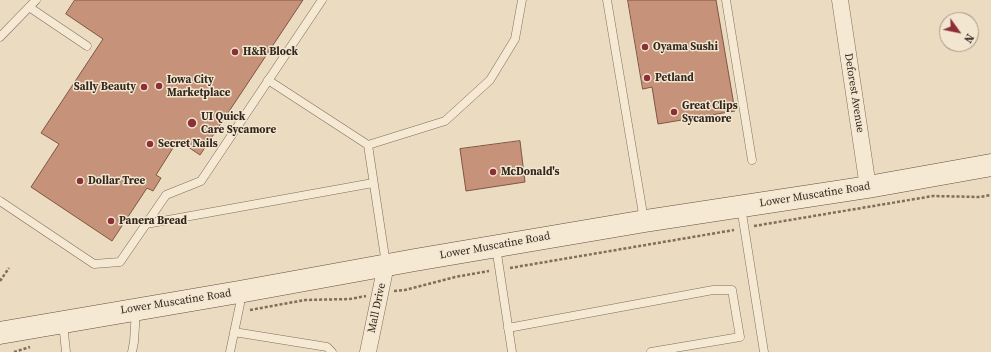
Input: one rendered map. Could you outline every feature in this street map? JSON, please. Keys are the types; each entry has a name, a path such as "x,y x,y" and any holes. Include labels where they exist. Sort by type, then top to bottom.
{"main road":[{"name":"Lower Muscatine Road","path":"0,333 496,246 645,221 868,187 991,165"}],"street":[{"name":"Deforest Avenue","path":"840,0 868,187"},
{"name":"Mall Drive","path":"368,352 386,265"}],"lane":[{"path":"0,37 36,0"},
{"path":"0,201 94,264 120,262 166,195 201,180 322,0"},
{"path":"368,146 445,121 490,80 515,39 522,0"},
{"path":"607,0 645,221"},
{"path":"726,0 752,160"},
{"path":"29,7 87,46"},
{"path":"268,80 368,146 386,265"},
{"path":"146,224 373,183"},
{"path":"740,206 764,352"},
{"path":"496,246 512,352"},
{"path":"508,328 712,290 732,290 740,337 651,352"},
{"path":"230,352 240,304 239,292"},
{"path":"132,352 136,309"},
{"path":"63,322 66,352"},
{"path":"234,332 326,347 332,352"}],"path":[{"path":"728,231 933,196 980,197 991,195"},
{"path":"0,281 9,268"}],"building":[{"name":"Iowa City Marketplace","path":"75,0 303,0 200,155 178,140 156,175 161,178 153,191 147,188 112,241 31,187 59,144 41,133 103,39 66,14"},
{"path":"628,0 716,0 735,111 658,124 652,87 643,89"},
{"path":"520,141 525,182 466,191 460,149"}],"place":[{"name":"Oyama Sushi","path":"645,47"},
{"name":"H&R Block","path":"235,52"},
{"name":"Petland","path":"647,78"},
{"name":"Iowa City Marketplace","path":"159,86"},
{"name":"Sally Beauty","path":"144,87"},
{"name":"Great Clips Sycamore","path":"674,112"},
{"name":"UI Quick Care Sycamore","path":"192,123"},
{"name":"Secret Nails","path":"150,144"},
{"name":"McDonald's","path":"493,172"},
{"name":"Dollar Tree","path":"80,181"},
{"name":"Panera Bread","path":"111,221"}]}
